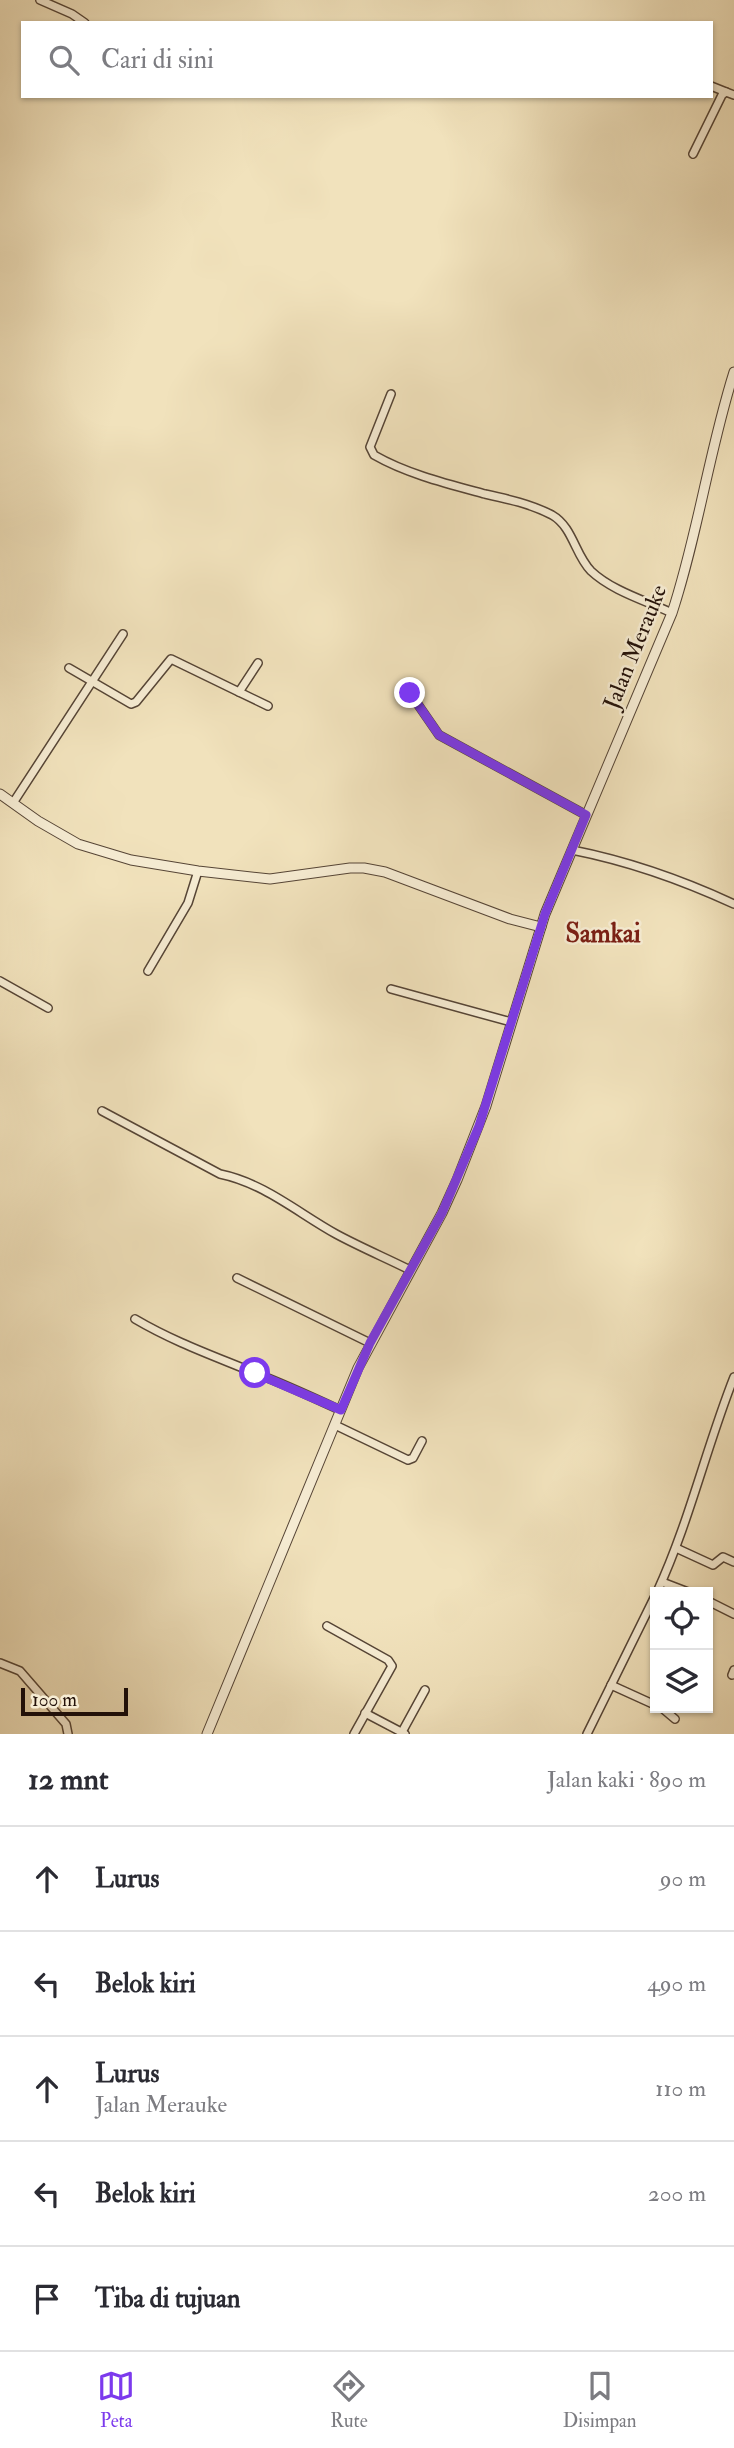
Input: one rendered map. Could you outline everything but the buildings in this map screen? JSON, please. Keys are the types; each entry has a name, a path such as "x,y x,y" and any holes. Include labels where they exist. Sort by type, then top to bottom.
{"street":[{"path":"40,0 82,21"},
{"path":"713,87 730,93"},
{"path":"692,154 721,97 730,93"},
{"name":"Jalan Merauke","path":"207,1734 370,1343 442,1213 479,1126 541,927 672,613 683,580 724,402 734,372"},
{"path":"391,394 370,447 374,454 445,483 515,500 560,520 592,572 603,580 672,613"},
{"path":"13,803 123,634"},
{"path":"69,668 131,704 136,702 167,661 175,659 268,706"},
{"path":"239,692 258,663"},
{"path":"410,693 439,735 586,815"},
{"path":"0,794 58,833 97,851 131,860 198,871 270,878 364,868 385,873 510,919 541,927"},
{"path":"572,850 609,857 689,884 734,904"},
{"path":"148,971 188,903 198,871"},
{"path":"0,981 48,1009"},
{"path":"391,989 512,1022"},
{"path":"102,1111 220,1174 240,1178 275,1196 336,1234 410,1270"},
{"path":"237,1278 370,1343"},
{"path":"135,1319 213,1358 341,1410"},
{"path":"660,1587 730,1398 734,1377"},
{"path":"334,1425 408,1460 413,1458 422,1441"},
{"path":"676,1548 713,1565 723,1557 734,1562"},
{"path":"662,1582 675,1587"},
{"path":"713,1604 734,1614"},
{"path":"587,1734 650,1606"},
{"path":"327,1626 392,1664 392,1669 354,1734"},
{"path":"0,1663 20,1671 66,1724 68,1734"},
{"path":"611,1685 650,1703"},
{"path":"365,1713 404,1733 425,1690"},
{"path":"671,1713 675,1719"}],"district":[{"name":"Samkai","path":"603,934"}],"route":[{"path":"255,1373 341,1410 370,1343 442,1213 479,1126 545,914 586,815 439,735 410,693"}]}
